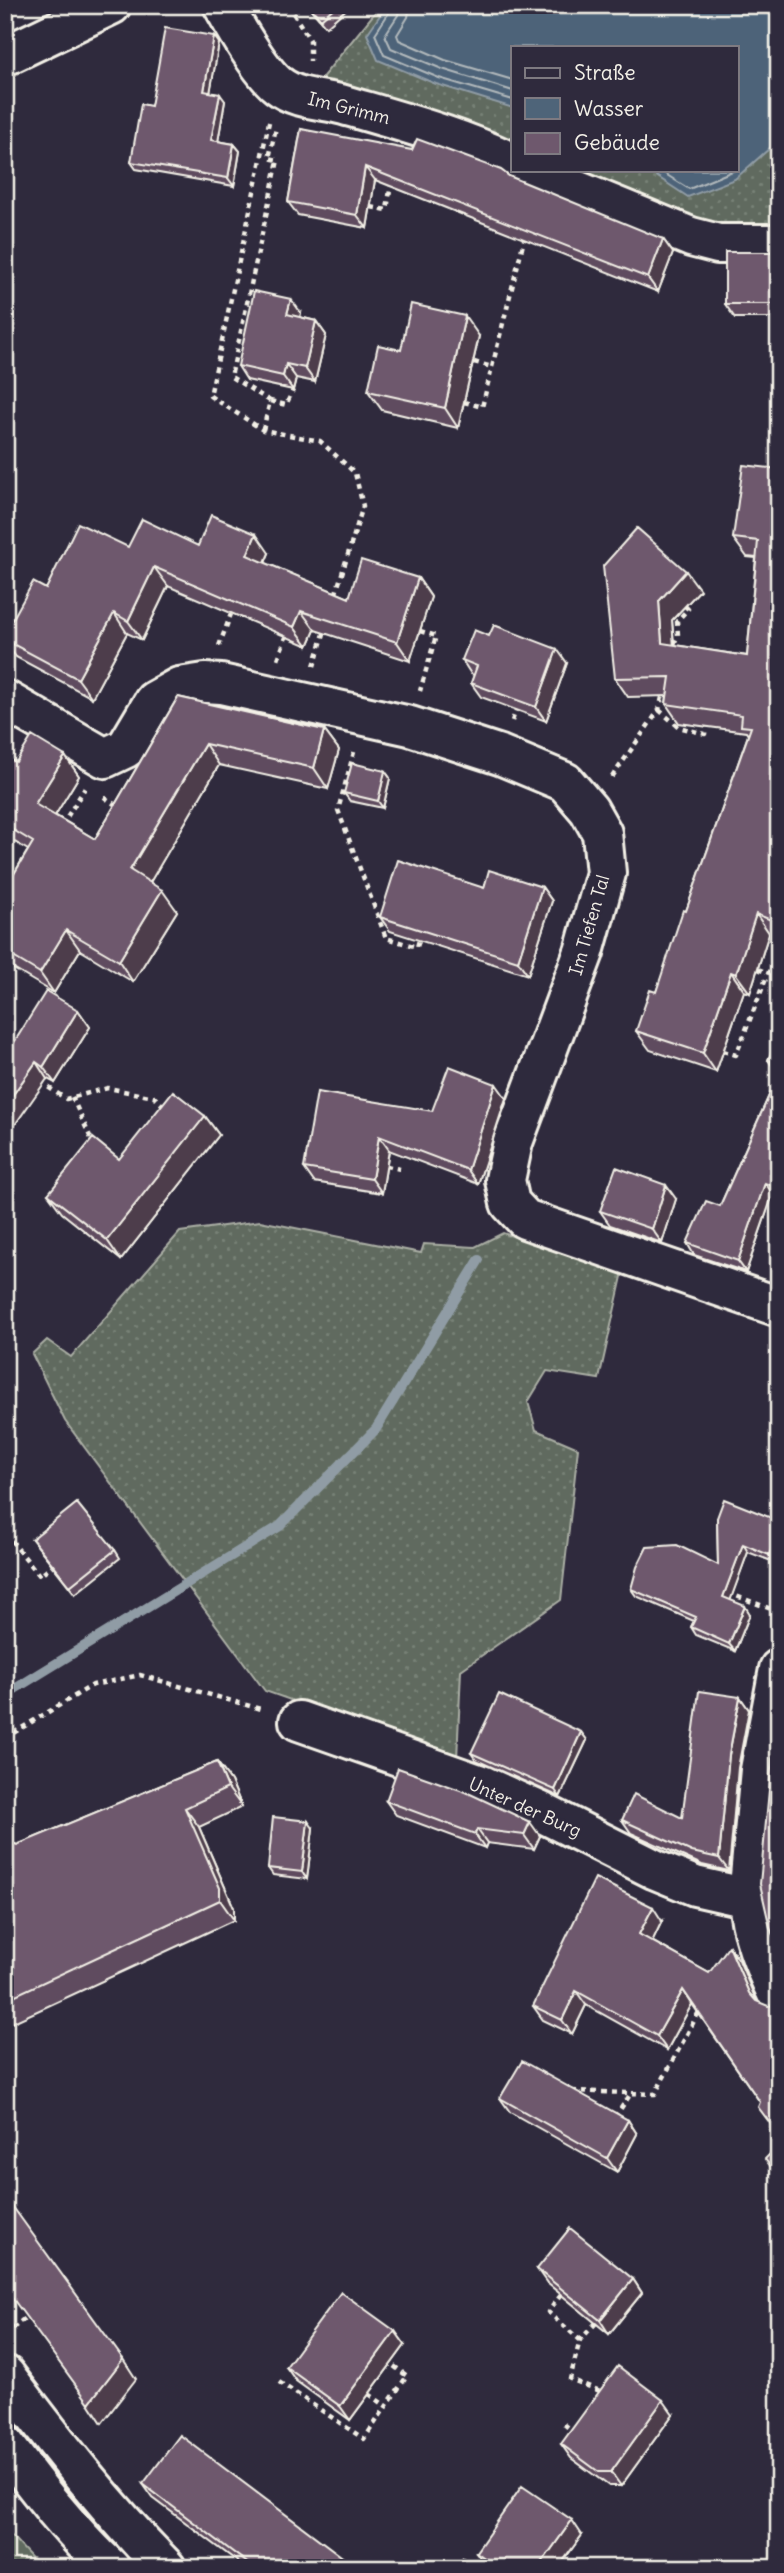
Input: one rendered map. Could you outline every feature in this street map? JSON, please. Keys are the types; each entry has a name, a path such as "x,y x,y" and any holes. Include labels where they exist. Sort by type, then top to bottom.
{"street":[{"path":"5,56 111,5"},
{"path":"223,5 280,99"},
{"name":"Im Grimm","path":"280,99 304,98 336,103 461,141 511,163"},
{"name":"Im Grimm","path":"531,172 691,237 719,244 779,244"},
{"name":"Im Tiefen Tal","path":"5,700 104,758 125,748 155,701 179,687 221,684 410,726 499,755 565,782 589,810 602,833 606,873 584,951 513,1142 505,1180 510,1203 524,1219 778,1306"},
{"path":"779,1669 760,1770 748,1898 749,1919 779,1998"},
{"name":"Unter der Burg","path":"299,1721 484,1786 656,1870 695,1886 748,1898"},
{"path":"5,2375 70,2462 122,2523 166,2568"},
{"path":"5,2445 35,2486 110,2568"}],"path":[{"path":"288,5 310,40 310,78 280,99 259,175 210,396 263,430 320,442 355,472 363,506 334,600"},
{"path":"280,99 270,158 278,160 230,377 270,401 286,405 293,390"},
{"path":"464,402 482,407 492,367 526,172"},
{"path":"474,362 492,367"},
{"path":"263,430 270,401"},
{"path":"671,657 672,642 678,635 677,621 688,609 685,606"},
{"path":"304,703 326,627"},
{"path":"410,726 436,636 420,631"},
{"path":"589,810 659,710 665,684"},
{"path":"659,710 679,727 705,734 706,726"},
{"path":"363,716 338,810 386,938 417,947 419,940"},
{"path":"55,835 87,785 125,812"},
{"path":"723,1051 736,1055 779,946"},
{"path":"758,969 768,972"},
{"path":"38,1080 66,1099 108,1088 154,1097 168,1110"},
{"path":"72,1097 95,1147"},
{"path":"386,1166 400,1169"},
{"path":"5,1533 40,1576 52,1566"},
{"path":"721,1590 779,1612"},
{"path":"5,1738 93,1685 141,1675 299,1721"},
{"path":"566,2094 568,2091 655,2094 706,1999"},
{"path":"612,2120 630,2094"},
{"path":"561,2295 548,2312 580,2340"},
{"path":"5,2335 26,2317"},
{"path":"596,2323 580,2340 570,2379 615,2398"},
{"path":"279,2382 363,2438 407,2376 391,2364"},
{"path":"369,2394 387,2406"},
{"path":"564,2424 584,2440"},
{"path":"461,2558 475,2568"},
{"path":"229,2568 235,2560"}],"green space":[{"path":"381,5 779,5 779,236 718,237 566,172 738,172 738,46 511,46 511,148 316,85"},
{"path":"260,1221 421,1253 424,1244 475,1247 503,1233 623,1272 599,1379 547,1371 528,1402 536,1430 578,1448 561,1600 461,1670 457,1759 265,1691 65,1421 32,1354 47,1340 71,1357 180,1232"},
{"path":"5,2529 41,2568 5,2568"}],"water":[{"path":"387,5 779,5 779,140 735,179 688,197 650,172 738,172 738,46 511,46 511,107 436,84 378,60 367,34"}],"building":[{"path":"308,5 337,5 321,19"},
{"path":"165,28 214,36 204,91 220,94 211,140 234,144 228,178 131,162 141,104 151,106"},
{"path":"301,129 412,150 417,139 501,170 509,176 663,239 648,278 365,167 357,215 288,202"},
{"path":"779,249 779,304 725,304 725,252 770,252"},
{"path":"254,291 291,299 287,314 316,321 305,368 286,364 283,376 238,366"},
{"path":"411,304 465,316 445,408 368,391 378,345 401,350"},
{"path":"743,465 779,469 779,854 772,875 779,878 779,923 756,914 736,974 731,972 703,1053 636,1031 650,990 656,992 683,910 686,911 751,727 741,726 742,715 666,704 670,677 615,678 603,566 637,528 686,571 659,601 662,643 747,656 758,541 733,538"},
{"path":"211,515 256,534 247,555 349,598 361,560 418,578 397,642 301,611 294,627 154,567 128,621 114,613 78,679 5,640 5,633 33,582 46,589 78,523 128,547 142,519 198,546"},
{"path":"494,625 557,649 536,707 471,683 477,666 462,660 474,630 489,636"},
{"path":"178,697 324,730 314,768 205,744 130,870 162,890 119,961 66,930 40,973 5,952 5,889 33,842 5,825 5,757 16,762 32,736 65,756 35,804 95,839"},
{"path":"352,763 385,771 378,801 344,793"},
{"path":"398,860 484,888 489,870 542,887 518,961 380,917"},
{"path":"46,991 78,1010 43,1067 36,1062 5,1106 5,1057"},
{"path":"779,1036 779,1065 768,1060"},
{"path":"449,1066 496,1084 468,1170 379,1136 372,1179 304,1168 317,1092 432,1111"},
{"path":"779,1073 779,1189 765,1183 738,1261 687,1243 706,1201 720,1206"},
{"path":"173,1091 205,1116 107,1240 48,1194 93,1138 119,1159"},
{"path":"616,1167 666,1185 652,1229 600,1211"},
{"path":"724,1499 779,1521 779,1531 769,1555 743,1544 723,1597 745,1606 729,1644 691,1627 696,1617 631,1589 637,1567 647,1547 677,1545 718,1565 717,1518"},
{"path":"77,1503 115,1550 70,1586 32,1539"},
{"path":"699,1691 740,1697 729,1755 719,1858 692,1852 622,1820 634,1794 682,1818"},
{"path":"499,1694 581,1732 555,1790 471,1753"},
{"path":"779,1722 779,1950 770,1928 760,1884 772,1759"},
{"path":"217,1762 228,1788 185,1808 220,1888 220,1900 5,2000 5,1840 17,1845"},
{"path":"398,1768 466,1792 530,1822 524,1835 477,1829 475,1834 386,1801"},
{"path":"273,1817 308,1821 302,1872 268,1868"},
{"path":"595,1878 653,1907 639,1934 709,1973 729,1946 749,1993 756,2001 768,2006 779,2004 779,2135 758,2107 760,2102 683,1990 657,2036 576,1991 562,2020 533,2006"},
{"path":"522,2061 628,2120 607,2158 500,2098"},
{"path":"779,2145 779,2177 765,2159"},
{"path":"5,2196 123,2359 89,2403 5,2288"},
{"path":"570,2228 633,2279 600,2320 537,2269"},
{"path":"341,2292 395,2331 340,2406 286,2367"},
{"path":"618,2366 663,2400 611,2472 599,2472 561,2444"},
{"path":"180,2435 357,2568 254,2568 143,2484"},
{"path":"522,2486 572,2520 538,2568 499,2568 476,2552"}],"waterway":[{"path":"5,1695 280,1526 376,1429 479,1260"}]}
